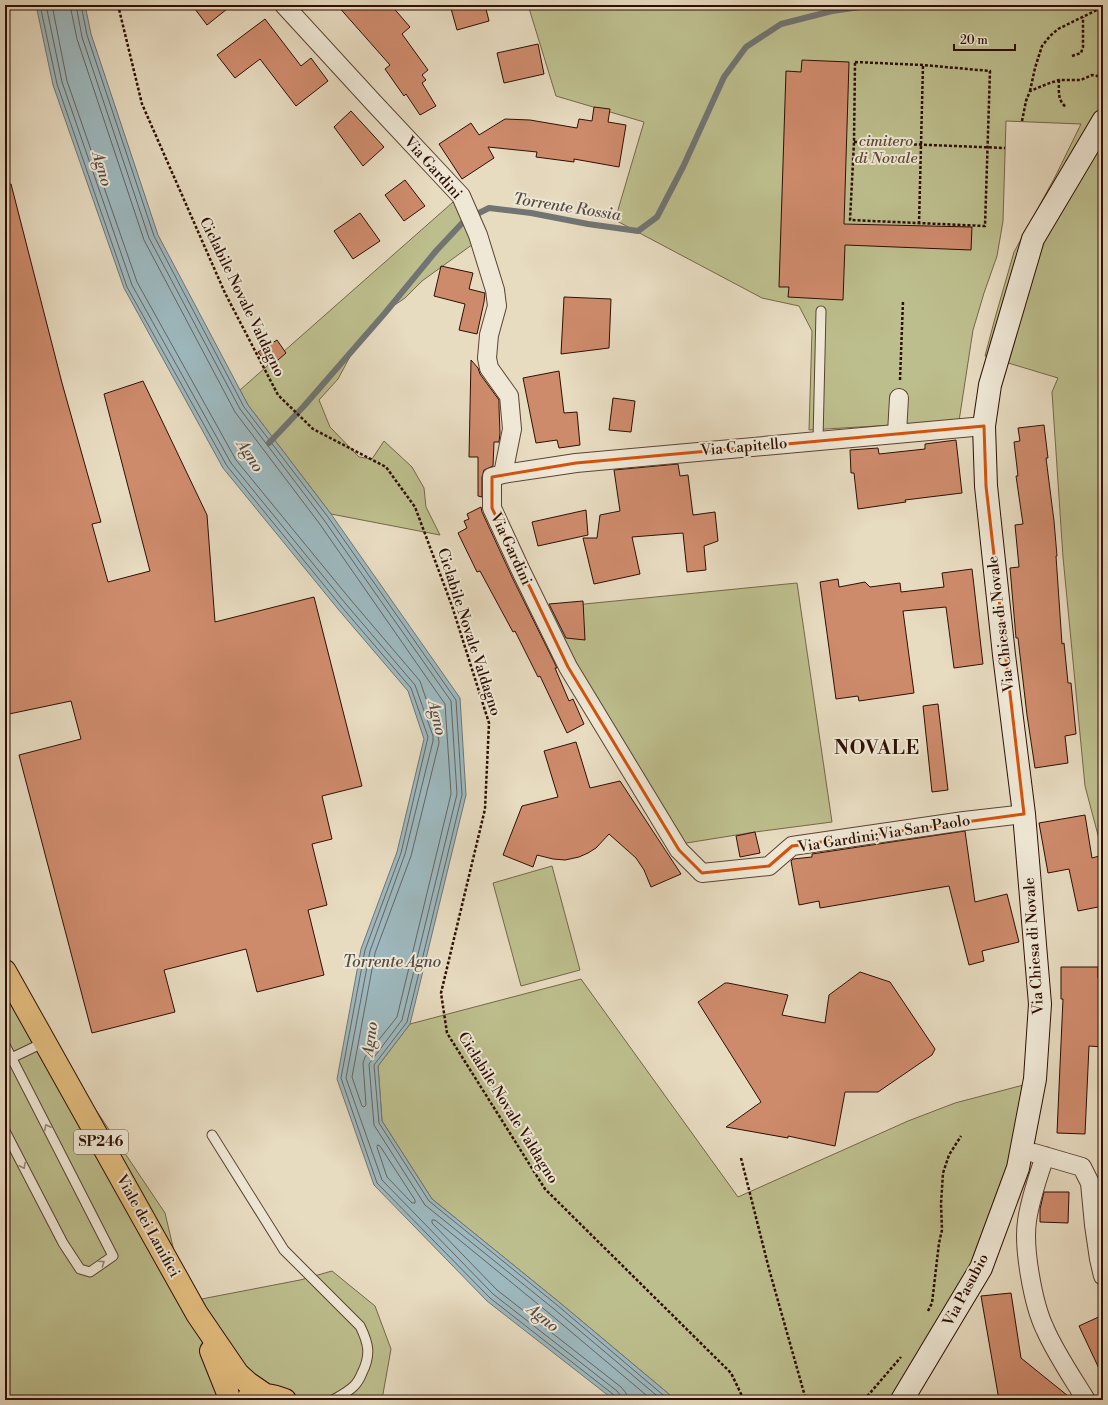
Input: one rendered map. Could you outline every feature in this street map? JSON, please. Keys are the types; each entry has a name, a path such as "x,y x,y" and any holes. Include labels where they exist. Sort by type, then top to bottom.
{"main road":[{"name":"Via Chiesa di Novale","path":"1022,1150 1035,1079 1040,1004 1024,814 993,557 986,486 984,426 990,385 1033,239 1103,121"},
{"name":"Viale dei Lanifici","path":"5,971 198,1314 238,1374 264,1394"},
{"name":"Via Pasubio","path":"902,1400 981,1268 1018,1168 1022,1150"},
{"name":"Viale dei Lanifici","path":"198,1314 229,1400"},
{"name":"Viale dei Lanifici","path":"243,1400 250,1396 264,1394 285,1400"}],"street":[{"name":"Via Gardini","path":"284,5 461,196 478,235 495,290 497,306 489,335 487,358 489,368 510,396 512,429 504,474 492,477 492,508 568,667 679,850 702,873"},
{"path":"897,433 899,398"},
{"name":"Via Capitello","path":"504,474 576,463 984,426"},
{"name":"Via Gardini;Via San Paolo","path":"702,873 769,866 792,846 964,821 1024,814"},
{"path":"1022,1150 1082,1167 1090,1183 1094,1225 1103,1276"},
{"path":"1045,1156 1033,1194 1027,1221 1026,1246 1030,1276 1044,1327 1055,1350 1086,1400"}],"lane":[{"path":"818,440 821,311"},
{"path":"8,1059 45,1042"},
{"path":"5,1046 8,1059 113,1256 90,1272 80,1269 63,1243 5,1131"},
{"path":"212,1135 284,1250 360,1326 366,1338 368,1354 366,1365 360,1377 355,1386 333,1400"}],"path":[{"name":"Ciclabile Novale Valdagno","path":"118,5 142,104 225,293 278,395 313,429 386,467 415,507 452,606 489,723 485,809 441,993 447,1033 546,1189 731,1373 744,1400"},
{"path":"1022,121 1026,100 1030,91 1042,46 1058,29 1103,7"},
{"path":"1072,56 1081,53 1083,47 1083,17"},
{"path":"855,62 923,65 990,71 985,226 850,220 854,142 855,62"},
{"path":"919,224 923,65"},
{"path":"1030,91 1059,80 1081,80 1092,75 1103,76"},
{"path":"1059,80 1059,97 1062,104 1066,107"},
{"path":"854,142 1005,148"},
{"path":"899,398 903,301"},
{"path":"926,1318 932,1303 939,1242 942,1230 941,1204 943,1173 950,1155 961,1136"},
{"path":"741,1158 769,1269 806,1400"},
{"path":"864,1400 904,1353"}],"highlighted area":[{"path":"984,426 986,486 1024,814 792,846 769,866 702,873 679,850 568,667 492,508 492,477 576,463"}],"green space":[{"name":"cimitero di Novale","path":"528,5 1103,5 1103,854 1085,786 1063,557 1052,392 1058,378 985,356 1014,252 1055,177 1081,124 1006,121 1003,221 997,256 973,330 959,421 809,430 812,331 799,306 762,298 615,220 644,122 556,96"},
{"path":"461,195 480,239 422,281 405,298 386,311 373,327 360,338 338,379 319,400 330,427 359,457 372,459 384,441 412,467 424,488 426,507 440,535 331,514 248,405 240,390"},
{"path":"797,583 832,822 674,845 544,608"},
{"path":"552,866 580,970 521,986 493,883"},
{"path":"5,959 59,1055 165,1213 186,1302 300,1280 332,1271 375,1306 391,1349 383,1394 380,1400 5,1400"},
{"path":"581,979 738,1197 908,1121 955,1103 1031,1083 985,1249 900,1400 676,1400 559,1302 432,1199 382,1121 378,1066 410,1024"}],"water":[{"name":"Torrente Agno","path":"36,5 85,5 91,34 158,235 248,405 331,514 460,698 466,795 410,1024 378,1066 382,1121 432,1199 559,1302 676,1400 614,1400 487,1301 374,1185 337,1079 361,949 397,852 424,739 408,691 338,609 223,468 124,288 53,85"}],"building":[{"path":"192,5 232,5 207,25"},
{"path":"337,5 391,5 410,27 402,34 428,70 422,75 426,80 422,83 436,106 420,115 406,94 404,96 385,69 390,65"},
{"path":"450,5 485,5 489,21 457,30"},
{"path":"265,19 301,66 311,58 328,81 296,106 260,59 235,78 217,55"},
{"path":"538,44 544,74 504,83 497,53"},
{"path":"802,60 849,62 844,224 972,227 971,250 845,245 843,300 788,297 789,287 779,287 786,71 801,72"},
{"path":"594,107 610,109 608,122 626,125 619,167 574,159 574,162 536,157 537,152 488,147 494,158 462,179 439,144 471,123 479,135 505,119 530,120 577,128 579,119 592,121"},
{"path":"351,111 384,147 363,166 334,127"},
{"path":"405,180 425,206 404,221 385,195"},
{"path":"11,184 62,383 101,522 92,524 108,582 150,571 104,394 143,381 207,515 215,622 314,597 362,786 322,796 332,839 312,844 327,905 308,910 324,975 257,992 246,949 164,970 175,1012 92,1033 19,755 81,739 71,701 9,714 5,701 5,185"},
{"path":"360,213 380,241 353,259 334,231"},
{"path":"441,266 473,273 469,289 485,293 477,334 459,330 465,304 434,296"},
{"path":"564,297 611,299 609,348 561,354"},
{"path":"277,340 286,353 270,367 258,352"},
{"path":"471,360 499,400 499,442 494,442 493,466 484,470 482,477 482,497 478,496 478,457 469,457"},
{"path":"559,371 564,413 577,412 580,445 559,448 557,440 536,443 523,378"},
{"path":"613,398 635,401 631,432 609,430"},
{"path":"1044,425 1048,458 1046,458 1057,556 1062,644 1064,643 1068,683 1071,683 1076,734 1065,736 1068,763 1035,768 1018,638 1016,638 1010,568 1019,567 1015,525 1023,524 1016,476 1018,476 1014,442 1020,441 1018,428"},
{"path":"956,440 962,493 905,500 906,502 858,509 854,473 851,473 850,450 878,448 879,454 925,449 925,444"},
{"path":"678,464 680,476 688,475 693,515 715,512 718,541 704,546 706,570 687,572 683,533 632,537 640,574 594,584 583,538 597,538 600,515 620,511 614,470"},
{"path":"481,507 512,577 557,668 555,668 569,701 573,699 584,724 567,733 540,676 538,677 515,631 513,632 480,571 477,572 458,533 467,528 464,521 469,519 467,514"},
{"path":"586,510 588,535 538,546 532,522"},
{"path":"972,569 983,664 954,668 946,607 903,611 914,693 859,701 858,696 836,699 820,582 838,579 839,587 865,582 870,587 900,583 901,592 944,587 942,573"},
{"path":"583,601 585,640 566,638 549,604"},
{"path":"938,704 948,790 932,792 923,706"},
{"path":"576,742 590,788 620,781 681,874 651,887 644,870 636,858 609,834 596,848 579,857 565,860 537,855 533,867 503,855 522,806 558,797 544,751"},
{"path":"1085,815 1092,858 1103,855 1103,906 1078,911 1069,869 1048,873 1039,823"},
{"path":"965,831 975,902 1007,894 1019,942 982,951 984,961 969,965 949,886 820,908 819,901 799,905 791,861 793,859 812,857 812,854"},
{"path":"755,832 760,853 740,857 736,836"},
{"path":"1061,967 1098,967 1098,978 1103,978 1103,1047 1089,1046 1085,1134 1057,1133 1063,999 1061,999"},
{"path":"860,972 890,982 935,1049 932,1055 878,1092 845,1092 835,1146 788,1136 788,1138 726,1127 761,1102 698,1002 725,983 728,983 788,995 782,1015 825,1023 829,995"},
{"path":"1044,1192 1069,1192 1068,1223 1040,1222 1040,1209"},
{"path":"1011,1293 1021,1358 1073,1400 999,1400 981,1296"},
{"path":"1103,1315 1103,1377 1079,1326"}],"waterway":[{"name":"Torrente Rossia","path":"269,443 304,406 385,313 436,251 465,220 489,208 531,213 588,224 638,231 657,217 683,167 724,77 746,47 781,24 832,11 874,5"}],"district":[{"name":"NOVALE","path":"877,748"}],"water label":[{"name":"Agno","path":"102,169"},
{"name":"Agno","path":"250,456"},
{"name":"Agno","path":"437,718"},
{"name":"Agno","path":"370,1039"},
{"name":"Agno","path":"543,1318"}]}
